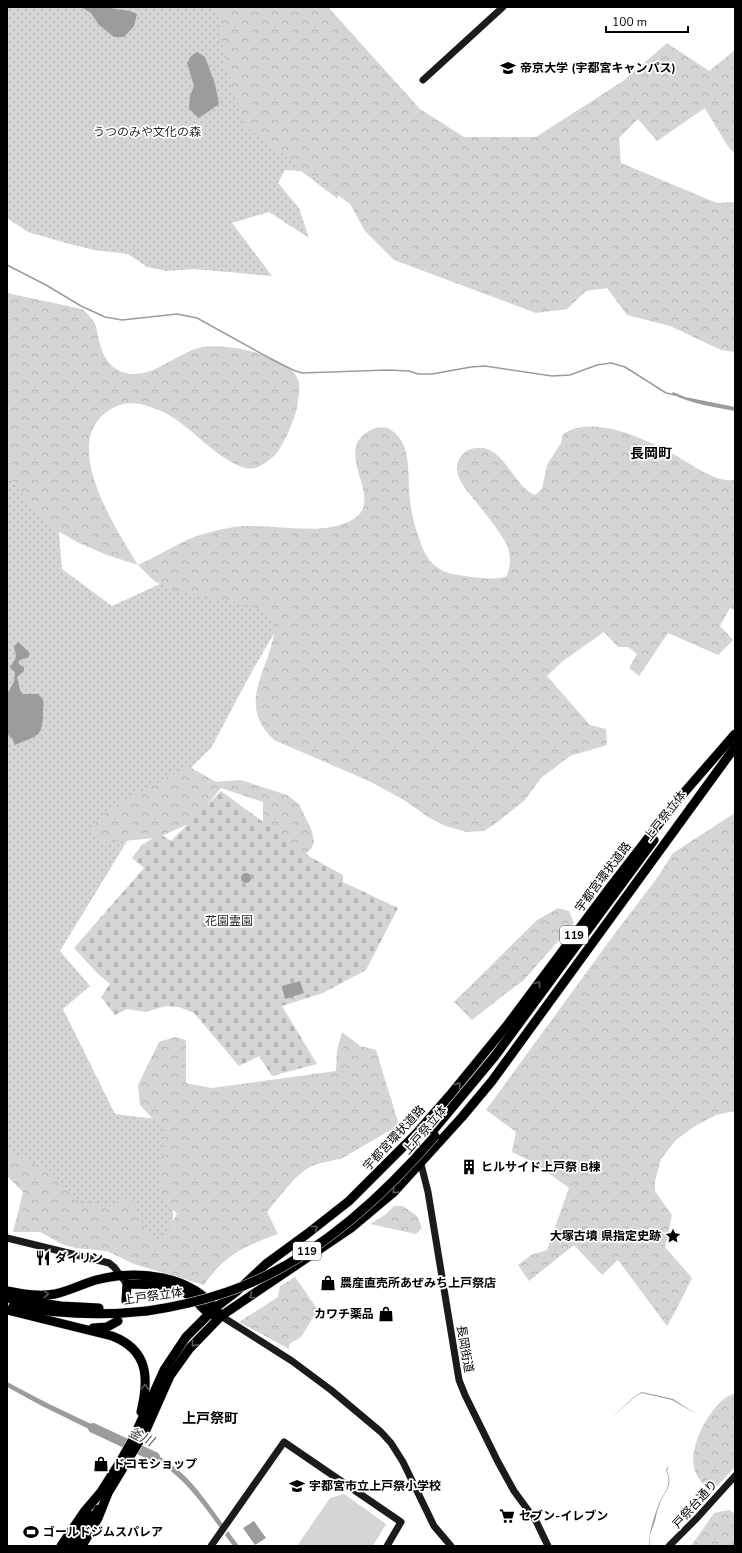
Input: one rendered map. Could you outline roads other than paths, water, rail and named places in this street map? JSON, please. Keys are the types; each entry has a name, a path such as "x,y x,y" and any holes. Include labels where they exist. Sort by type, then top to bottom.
{"highway":[{"name":"宇都宮環状道路","path":"105,1492 137,1440 179,1362 201,1336 221,1316 351,1228 394,1192 422,1163 492,1081 730,749 735,734"},
{"name":"宇都宮環状道路","path":"137,1440 167,1365 186,1337 212,1311 236,1292 266,1264 349,1201 414,1136 491,1045 615,880 676,803 730,749"},
{"name":"上戸祭立体","path":"7,1298 61,1306 81,1307 147,1308 181,1305 228,1292 251,1283 328,1238 372,1202 413,1162 433,1134 503,1054 730,749"},
{"path":"7,1292 34,1295 56,1294 95,1280 120,1276 146,1276 174,1280 189,1286 212,1311"},
{"path":"126,1301 127,1284 156,1285 177,1289 221,1316"},
{"name":"上戸祭立体","path":"7,1305 50,1312 77,1314 130,1313 147,1308"},
{"name":"119","path":"7,1310 118,1338 131,1346 140,1358 144,1371 145,1389 137,1440"},
{"name":"119","path":"66,1325 101,1328 107,1327 118,1321"},
{"name":"119","path":"61,1546 84,1512 105,1492"},
{"name":"119","path":"82,1546 98,1518 105,1492"}],"main road":[{"name":"宇都宮環状道路","path":"68,1546 105,1492"},
{"name":"宇都宮環状道路","path":"76,1546 105,1492"}],"street":[{"path":"423,80 503,7"},
{"name":"長岡街道","path":"414,1136 422,1163 432,1213 457,1371 462,1387 514,1492 539,1527 548,1546"},
{"path":"7,1238 109,1263 127,1284"},
{"path":"221,1316 298,1366 331,1390 385,1437 403,1462 434,1526 451,1546"},
{"path":"211,1546 284,1442 401,1522 387,1546"},
{"name":"戸祭台通り","path":"669,1546 735,1476"}],"waterway":[{"path":"7,265 46,285 81,306 105,317 122,320 177,314 197,318 273,360 302,373 388,370 409,371 418,374 432,374 485,366 552,376 570,375 597,365 611,363 625,367 666,393 675,395"},
{"name":"釜川","path":"93,1428 155,1457"}],"place":[{"name":"帝京大学 (宇都宮キャンパス)","path":"508,68"},
{"name":"ヒルサイド上戸祭 B棟","path":"469,1167"},
{"name":"大塚古墳 県指定史跡","path":"673,1236"},
{"name":"ダイリン","path":"43,1258"},
{"name":"農産直売所あぜみち上戸祭店","path":"328,1283"},
{"name":"カワチ薬品","path":"386,1314"},
{"name":"ドコモショップ","path":"101,1464"},
{"name":"宇都宮市立上戸祭小学校","path":"297,1486"},
{"name":"セブン-イレブン","path":"507,1516"},
{"name":"ゴールドジムスパレア","path":"31,1532"}],"district":[{"name":"長岡町","path":"651,453"},
{"name":"上戸祭町","path":"210,1418"}],"park label":[{"name":"うつのみや文化の森","path":"147,132"},
{"name":"花園霊園","path":"229,921"}]}
